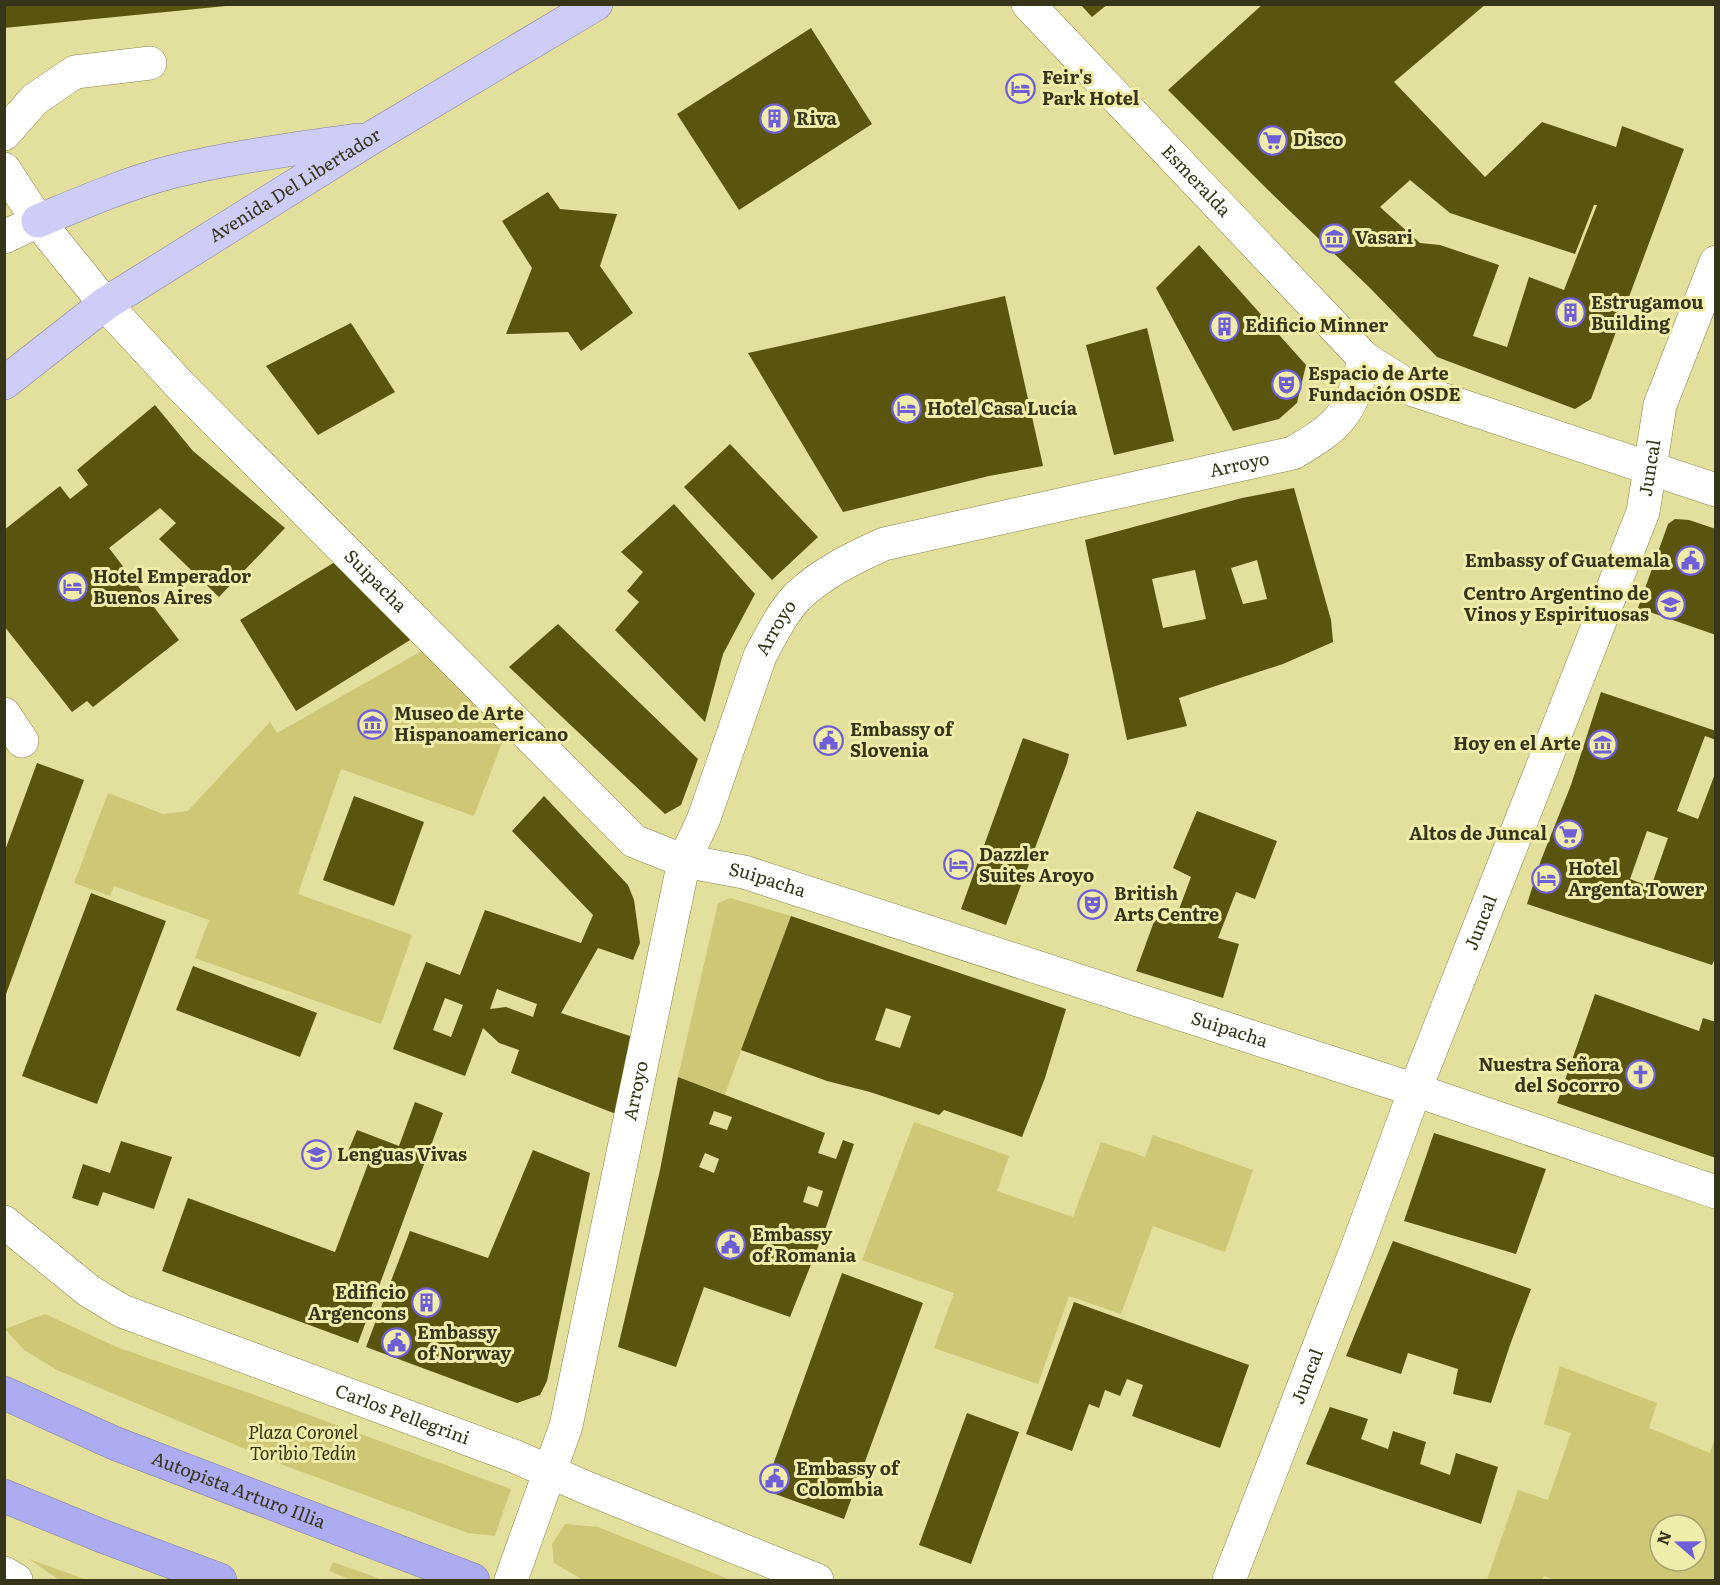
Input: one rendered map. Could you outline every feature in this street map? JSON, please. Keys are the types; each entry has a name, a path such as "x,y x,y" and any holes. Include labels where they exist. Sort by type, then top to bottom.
{"highway":[{"name":"Autopista Arturo Illia","path":"4,1394 114,1443 473,1581"},
{"path":"4,1496 220,1581"}],"main road":[{"name":"Avenida Del Libertador","path":"4,382 105,304 370,138 596,4"},
{"path":"38,221 111,191 171,172 234,159 370,138"}],"street":[{"name":"Esmeralda","path":"1028,4 1364,358"},
{"path":"4,134 35,99 75,72 150,63"},
{"name":"Suipacha","path":"4,169 38,221 105,304 180,385 634,841 684,861 744,872 1415,1090 1716,1192"},
{"path":"4,237 38,221"},
{"name":"Juncal","path":"1229,1581 1415,1090 1642,512 1660,405 1716,262"},
{"path":"1364,358 1414,390 1716,490"},
{"name":"Arroyo","path":"511,1581 566,1426 684,861 704,818 759,656 797,598 842,563 884,544 1293,453 1323,435 1337,422 1350,404 1359,381 1364,358"},
{"name":"Carlos Pellegrini","path":"4,1222 17,1241 122,1311 514,1456 817,1581"},
{"path":"4,1573 16,1581"}],"green space":[{"path":"427,648 509,724 474,816 341,769 298,894 412,935 381,1024 195,958 209,920 114,886 110,896 74,883 108,793 163,814 188,811 270,722 277,733"},
{"path":"730,898 791,916 725,1094 678,1077 718,903"},
{"path":"914,1122 1009,1156 997,1191 1073,1217 1101,1142 1145,1157 1153,1135 1253,1170 1225,1252 1153,1226 1121,1314 1069,1296 1038,1384 934,1348 954,1293 862,1260"},
{"name":"Plaza Coronel Toribio Tedín","path":"45,1314 119,1348 511,1489 495,1536 468,1533 286,1466 57,1370 24,1350 5,1329"},
{"path":"1560,1366 1657,1403 1649,1428 1710,1453 1715,1438 1715,1580 1556,1580 1544,1576 1542,1580 1487,1580 1518,1490 1548,1500 1571,1433 1544,1424"},
{"path":"565,1524 598,1527 731,1580 583,1580 554,1563 552,1544"},
{"path":"29,1559 87,1580 59,1580"},
{"path":"333,1562 383,1580 352,1580 329,1571"}],"building":[{"path":"4,4 226,4 226,6 4,28"},
{"path":"1080,4 1108,4 1092,17"},
{"path":"1263,4 1486,4 1394,82 1485,177 1542,122 1616,147 1622,126 1684,149 1591,399 1575,409 1437,357 1168,90","holes":["1410,180 1450,213 1575,254 1594,205 1597,205 1564,290 1529,277 1507,347 1473,336 1499,265 1440,245 1420,243 1380,207"]},
{"name":"Riva","path":"811,28 872,124 739,210 677,114"},
{"path":"548,192 560,209 617,214 600,266 633,313 581,351 568,332 506,334 532,268 502,221"},
{"name":"Edificio Minner","path":"1199,245 1306,365 1297,403 1279,419 1233,431 1156,288"},
{"name":"Hotel Casa Lucía","path":"1005,296 1043,466 989,476 843,512 748,353"},
{"path":"351,323 395,392 318,435 266,366"},
{"path":"1147,328 1174,441 1114,455 1086,345"},
{"path":"155,405 193,451 285,528 219,597 159,539 176,523 160,508 109,548 179,640 93,707 87,701 72,712 4,626 4,530 60,486 70,499 88,485 77,470"},
{"path":"730,444 818,537 772,580 684,487"},
{"path":"1294,488 1331,620 1333,642 1283,664 1179,698 1187,726 1127,740 1085,540 1242,498","holes":["1257,560 1267,599 1243,604 1231,568","1195,570 1206,619 1163,628 1152,579"]},
{"path":"674,504 755,594 723,654 705,722 615,630 639,602 627,591 643,572 621,552"},
{"path":"1675,519 1689,520 1716,529 1716,635 1638,608 1668,524"},
{"path":"343,557 423,632 296,711 240,620"},
{"path":"558,624 698,759 681,805 665,814 509,667"},
{"path":"1601,692 1716,731 1716,740 1705,736 1677,811 1698,819 1716,771 1716,956 1712,965 1527,904 1541,860 1571,785","holes":["1647,831 1668,838 1651,887 1630,879"]},
{"path":"1023,738 1069,754 1006,925 961,909"},
{"path":"37,763 84,780 5,997 4,853"},
{"path":"354,796 424,822 394,906 323,880"},
{"path":"544,796 628,885 634,900 640,943 633,960 598,948 561,1013 633,1037 616,1114 511,1073 519,1050 499,1043 483,1028 465,1076 393,1049 426,962 460,975 485,910 581,943 593,915 512,831","holes":["497,989 537,1004 533,1017 506,1007 490,1009","445,998 463,1005 451,1037 433,1030"]},
{"path":"1197,811 1277,841 1255,899 1236,892 1218,938 1239,944 1223,998 1136,971 1156,916 1174,923 1191,877 1173,868"},
{"path":"91,893 166,921 97,1104 22,1076"},
{"path":"791,916 1066,1009 1045,1078 1022,1137 944,1110 939,1115 870,1092 827,1081 741,1050","holes":["886,1008 911,1016 900,1048 875,1040"]},
{"path":"193,966 317,1013 300,1057 176,1010"},
{"name":"Nuestra Señora del Socorro","path":"1595,994 1699,1031 1703,1018 1716,1022 1716,1158 1557,1103"},
{"path":"678,1077 825,1133 818,1153 836,1159 843,1140 854,1144 826,1227 790,1317 704,1287 676,1367 618,1347 660,1170","holes":["714,1111 732,1117 727,1130 709,1124","705,1153 719,1159 714,1173 699,1167","808,1186 823,1191 818,1207 803,1202"]},
{"path":"415,1102 443,1113 358,1343 162,1271 188,1198 335,1252 368,1164 346,1156 357,1130 399,1146"},
{"path":"1434,1133 1546,1169 1516,1254 1404,1221"},
{"path":"121,1141 172,1157 154,1209 103,1192 98,1206 72,1198 83,1164 110,1173"},
{"path":"533,1150 590,1173 547,1381 540,1395 517,1403 366,1347 410,1231 488,1258"},
{"path":"1393,1241 1531,1289 1491,1403 1453,1394 1458,1369 1408,1353 1401,1374 1346,1356"},
{"path":"842,1273 923,1303 844,1519 764,1490"},
{"path":"1074,1302 1249,1365 1220,1448 1132,1416 1143,1385 1127,1379 1120,1396 1105,1390 1099,1408 1089,1404 1072,1451 1026,1434"},
{"path":"1330,1407 1368,1419 1361,1439 1388,1449 1393,1431 1426,1442 1420,1464 1450,1475 1456,1453 1498,1467 1481,1524 1306,1464"},
{"path":"967,1413 1019,1432 971,1564 919,1545"}],"place":[{"name":"Feir's Park Hotel","path":"1021,88"},
{"name":"Riva","path":"775,119"},
{"name":"Disco","path":"1272,140"},
{"name":"Vasari","path":"1334,238"},
{"name":"Estrugamou Building","path":"1570,313"},
{"name":"Edificio Minner","path":"1224,326"},
{"name":"Espacio de Arte Fundación OSDE","path":"1287,384"},
{"name":"Hotel Casa Lucía","path":"906,409"},
{"name":"Embassy of Guatemala","path":"1691,561"},
{"name":"Hotel Emperador Buenos Aires","path":"72,587"},
{"name":"Centro Argentino de Vinos y Espirituosas","path":"1670,604"},
{"name":"Museo de Arte Hispanoamericano","path":"373,724"},
{"name":"Embassy of Slovenia","path":"829,740"},
{"name":"Hoy en el Arte","path":"1602,744"},
{"name":"Altos de Juncal","path":"1568,834"},
{"name":"Dazzler Suites Aroyo","path":"958,865"},
{"name":"Hotel Argenta Tower","path":"1547,879"},
{"name":"British Arts Centre","path":"1093,904"},
{"name":"Nuestra Señora del Socorro","path":"1641,1075"},
{"name":"Lenguas Vivas","path":"316,1155"},
{"name":"Embassy of Romania","path":"731,1245"},
{"name":"Edificio Argencons","path":"427,1303"},
{"name":"Embassy of Norway","path":"396,1343"},
{"name":"Embassy of Colombia","path":"775,1479"}]}
